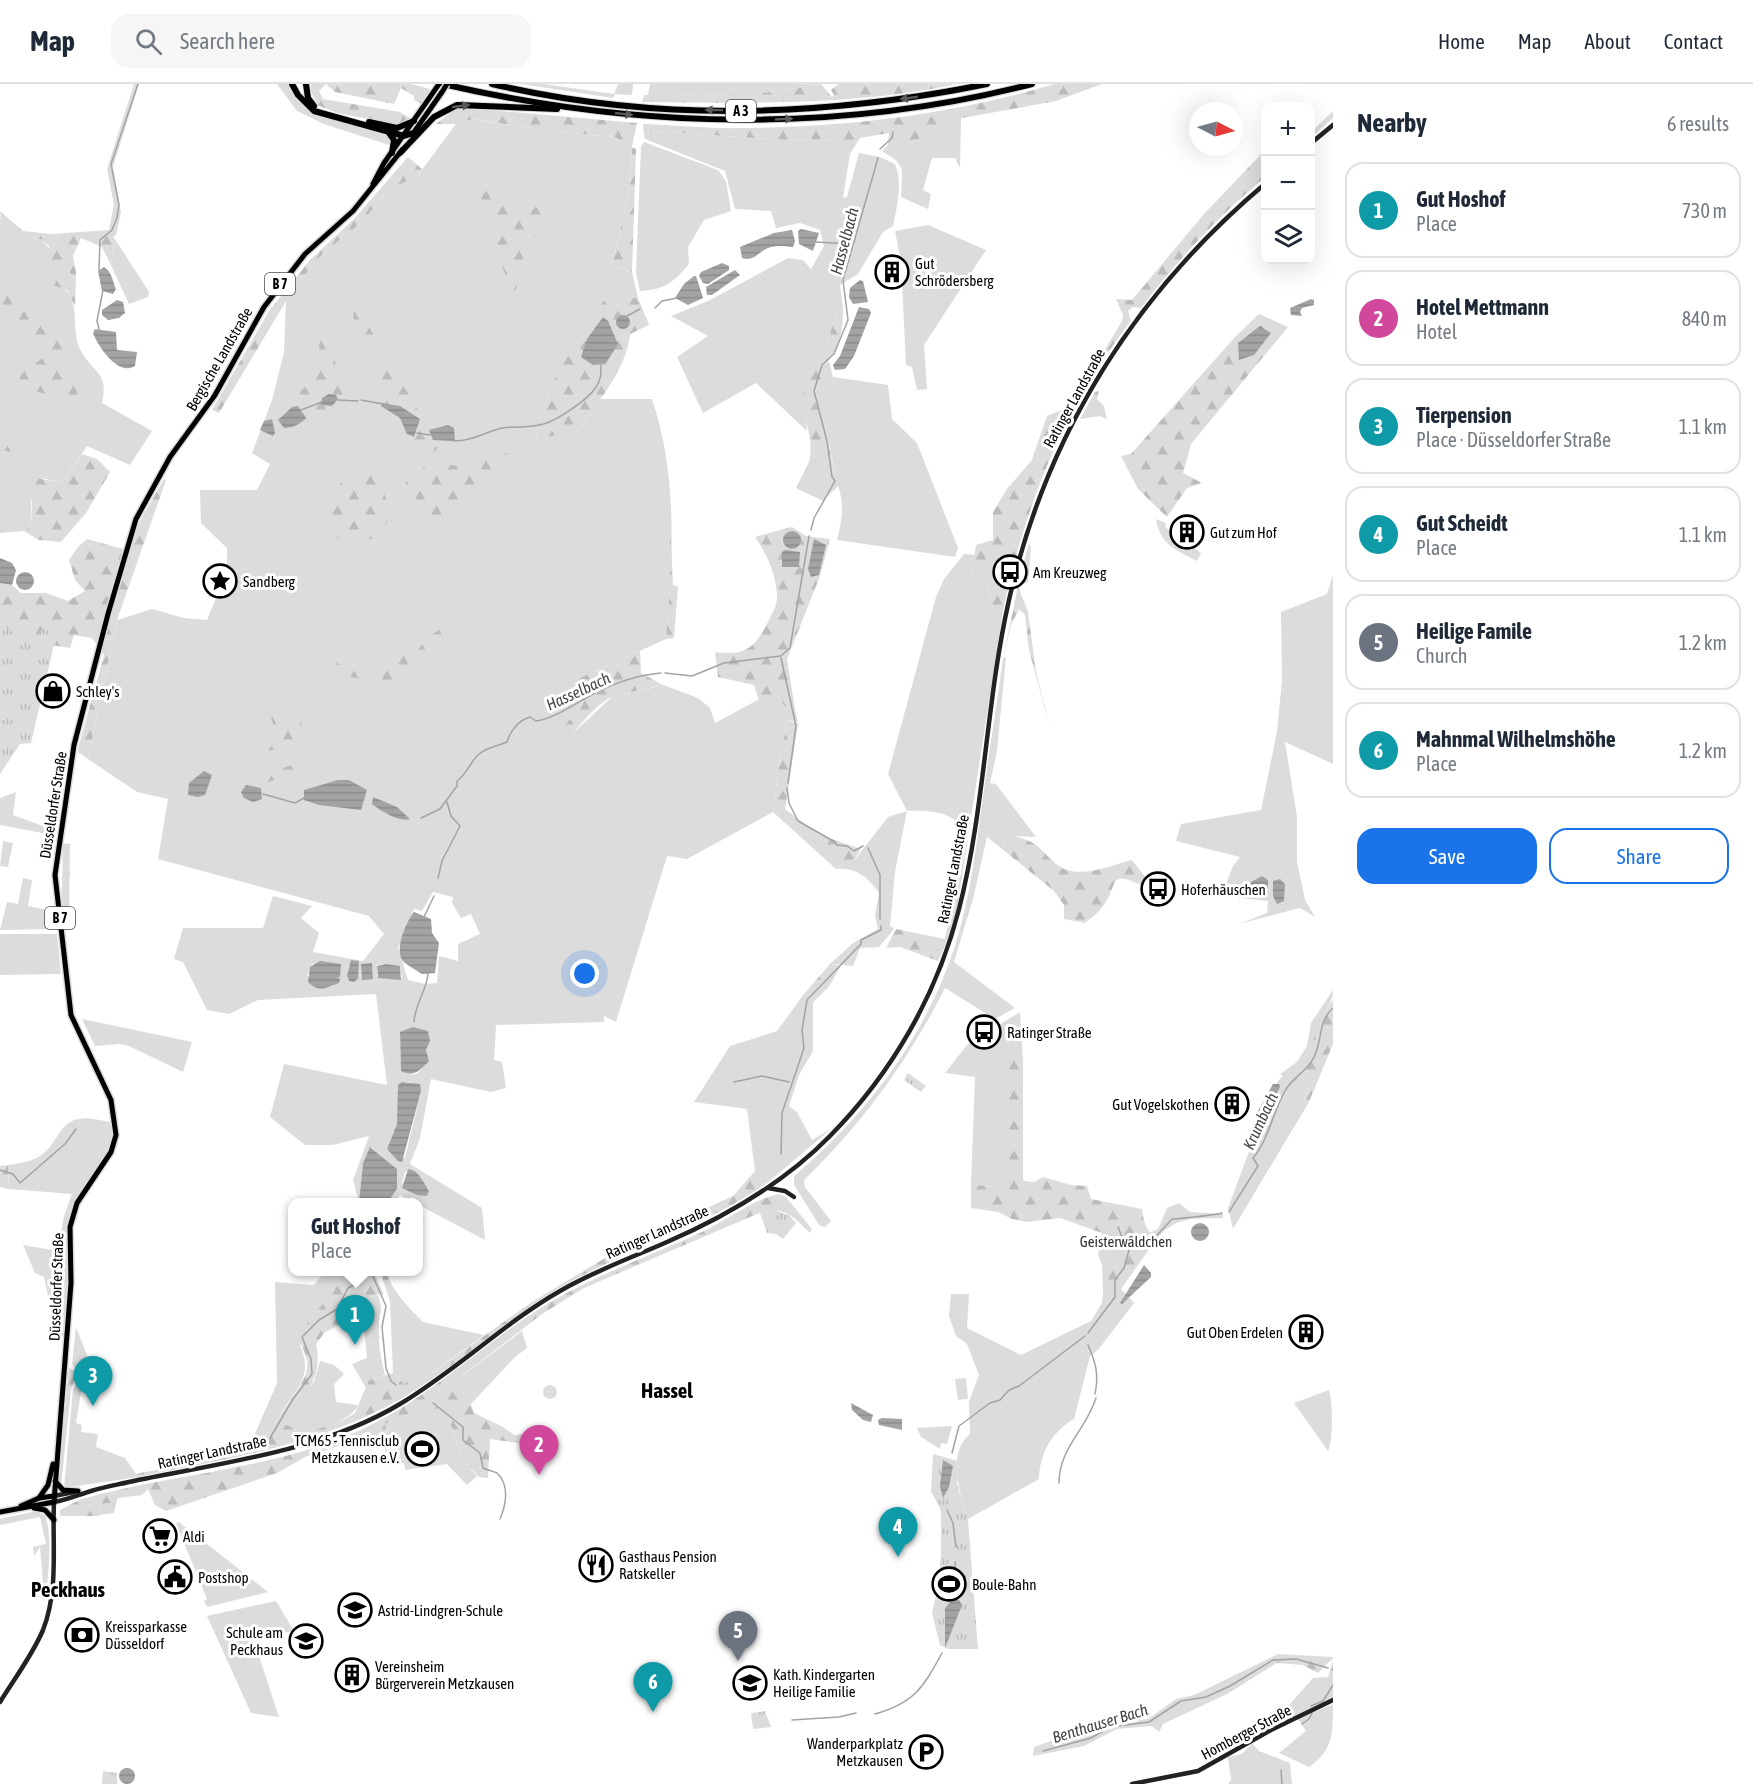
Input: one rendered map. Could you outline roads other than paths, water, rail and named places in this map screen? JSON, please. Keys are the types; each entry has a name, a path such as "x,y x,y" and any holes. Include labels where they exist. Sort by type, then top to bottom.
{"highway":[{"path":"292,84 298,95 314,111 404,136 413,134"},
{"path":"306,84 310,102 325,112 397,128 414,121"},
{"name":"A 3","path":"445,84 566,108 684,120 818,117 920,107 1032,84"},
{"name":"A 3","path":"492,84 612,104 685,110 747,111 869,103 987,84"},
{"path":"400,153 434,117 457,105 543,110 566,108"},
{"path":"386,131 393,137 392,153"}],"main road":[{"name":"Bergische Landstraße","path":"371,189 379,171 438,84"},
{"name":"Bergische Landstraße","path":"112,600 136,519 176,448 215,395 264,307 305,254 353,211 371,189 400,153 442,92 445,84"},
{"path":"1315,141 1333,125"},
{"name":"Ratinger Landstraße","path":"54,1499 303,1444 374,1418 432,1382 509,1324 559,1291 699,1227 768,1188 816,1149 870,1091 911,1030 939,970 953,930 966,877 995,672 1009,598 1035,507 1068,429 1100,372 1148,302 1190,253 1261,188"},
{"name":"Düsseldorfer Straße","path":"0,1702 45,1626 54,1581 56,1457 71,1283 70,1223 78,1203 110,1155 116,1135 111,1100 71,1015 55,875 74,744 112,600"},
{"path":"768,1188 785,1191 794,1197"},
{"name":"B 7","path":"39,1498 48,1485 56,1457"},
{"path":"55,1481 63,1490 78,1491"},
{"name":"Ratinger Landstraße","path":"54,1499 78,1491 91,1490"},
{"path":"0,1512 17,1508 39,1498 54,1499"},
{"path":"29,1508 54,1499"},
{"path":"17,1508 44,1508 54,1520"},
{"name":"Homberger Straße","path":"1132,1784 1198,1771 1271,1730 1333,1700"}],"waterway":[{"path":"99,270 100,240 112,230 119,205 111,164 138,84"},
{"name":"Hasselbach","path":"880,149 892,138 893,132"},
{"name":"Hasselbach","path":"811,530 814,518 835,481 832,477 827,441 814,391 822,365 834,354 848,320 843,280 878,158"},
{"path":"816,242 852,244"},
{"path":"99,329 97,321 103,290"},
{"path":"655,308 662,301 677,298"},
{"path":"627,316 640,309"},
{"path":"454,441 473,438 502,428 534,426 562,416 598,385 601,365"},
{"path":"338,400 358,401"},
{"path":"361,400 383,404"},
{"path":"301,410 322,402"},
{"path":"417,433 430,435"},
{"name":"Hasselbach","path":"665,673 692,676 724,663 781,656 790,648 809,536"},
{"path":"781,658 796,726 788,783"},
{"name":"Hasselbach","path":"421,818 440,809 457,786 457,781 476,757 485,750 507,742 513,730 522,721 530,717 536,721 544,719 610,686 661,673"},
{"path":"787,788 789,803 798,821 837,845 847,846 854,851 863,846"},
{"path":"263,794 295,803 306,797"},
{"name":"Hasselbach","path":"438,878 442,861 460,826 451,816 447,802"},
{"path":"868,848 880,875 880,919"},
{"name":"Hasselbach","path":"424,917 434,896"},
{"path":"781,1154 782,1113 804,1048 802,1030 807,1000 861,944 861,940 881,930 881,926"},
{"name":"Hasselbach","path":"414,1022 428,973"},
{"name":"Krumbach","path":"1229,1212 1258,1166 1253,1158 1263,1143 1285,1091 1313,1059 1322,1026 1333,1008"},
{"path":"734,1082 762,1076 789,1082"},
{"path":"0,1170 13,1174 20,1183 65,1144 76,1129"},
{"name":"Krumbach","path":"1088,1333 1115,1297 1115,1280 1124,1268 1129,1250 1135,1246 1146,1247 1172,1219 1222,1213"},
{"path":"1118,1227 1122,1237 1134,1246"},
{"path":"270,1438 293,1399 312,1374 311,1359 302,1337 319,1320 337,1309 348,1288 354,1285 355,1276"},
{"name":"Hasselbach","path":"373,1276 386,1306 382,1327 386,1368 391,1381 396,1385"},
{"name":"Krumbach","path":"952,1453 959,1426 990,1403 1000,1400 1009,1390 1019,1386 1085,1336"},
{"path":"1088,1345 1096,1369 1095,1394"},
{"path":"1059,1483 1063,1459 1096,1398"},
{"name":"Hasselbach","path":"433,1403 463,1427 463,1440 480,1453 483,1468 497,1473 504,1483 506,1495 500,1519"},
{"name":"Krumbach","path":"947,1510 953,1523 956,1547"},
{"name":"Krumbach","path":"955,1562 957,1592"},
{"name":"Krumbach","path":"875,1714 899,1705 916,1693 942,1653"},
{"name":"Benthauser Bach","path":"1043,1751 1091,1738 1110,1727 1149,1722 1181,1701 1206,1697 1230,1686 1273,1660 1296,1659 1328,1668"},
{"path":"1311,1706 1323,1701 1333,1685"},
{"name":"Krumbach","path":"792,1720 839,1717 856,1713"},
{"path":"1302,1724 1309,1719 1312,1713"},
{"path":"1281,1770 1282,1784"}],"place":[{"name":"Gut Schrödersberg","path":"892,272"},
{"name":"Gut zum Hof","path":"1187,532"},
{"name":"Am Kreuzweg","path":"1010,572"},
{"name":"Sandberg","path":"220,581"},
{"name":"Schley's","path":"53,691"},
{"name":"Hoferhäuschen","path":"1158,889"},
{"name":"Ratinger Straße","path":"984,1032"},
{"name":"Gut Vogelskothen","path":"1232,1104"},
{"name":"Gut Oben Erdelen","path":"1306,1332"},
{"name":"Gut Hoshof","path":"355,1345"},
{"name":"Tierpension","path":"93,1406"},
{"name":"TCM65 - Tennisclub Metzkausen e.V.","path":"422,1449"},
{"name":"Hotel Mettmann","path":"539,1475"},
{"name":"Aldi","path":"160,1536"},
{"name":"Gut Scheidt","path":"898,1557"},
{"name":"Gasthaus Pension Ratskeller","path":"596,1565"},
{"name":"Postshop","path":"175,1577"},
{"name":"Boule-Bahn","path":"949,1584"},
{"name":"Astrid-Lindgren-Schule","path":"355,1610"},
{"name":"Kreissparkasse Düsseldorf","path":"82,1635"},
{"name":"Schule am Peckhaus","path":"306,1641"},
{"name":"Heilige Famile","path":"738,1661"},
{"name":"Vereinsheim Bürgerverein Metzkausen","path":"352,1675"},
{"name":"Kath. Kindergarten Heilige Familie","path":"750,1683"},
{"name":"Mahnmal Wilhelmshöhe","path":"653,1712"},
{"name":"Wanderparkplatz Metzkausen","path":"926,1752"}],"district":[{"name":"Hassel","path":"667,1390"},
{"name":"Peckhaus","path":"68,1589"}],"park label":[{"name":"Geisterwäldchen","path":"1126,1241"}]}
